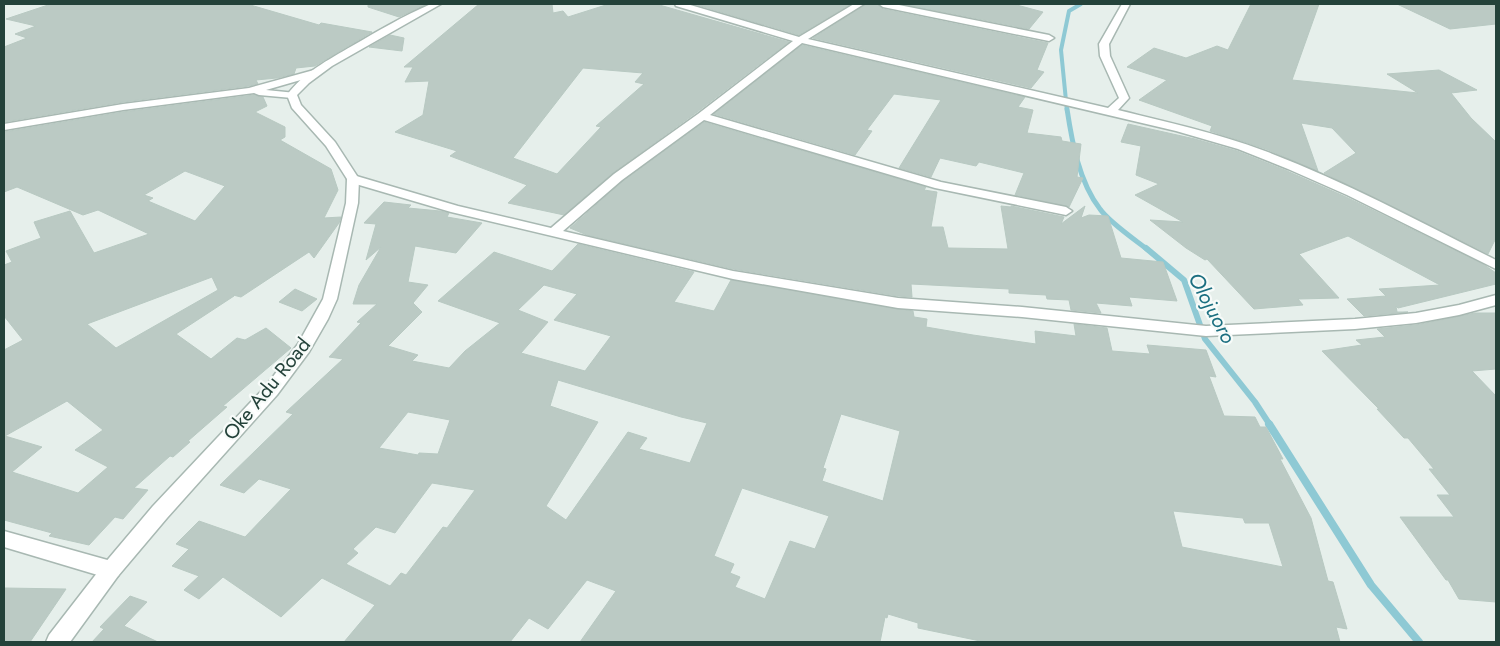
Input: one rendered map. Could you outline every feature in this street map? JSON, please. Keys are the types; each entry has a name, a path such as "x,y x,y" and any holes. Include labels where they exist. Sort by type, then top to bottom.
{"street":[{"path":"292,95 314,73 399,23 437,4"},
{"path":"680,4 800,40 1179,128 1262,154 1320,179 1496,265"},
{"path":"554,232 618,177 702,116 800,40 860,4"},
{"path":"883,4 1049,38"},
{"path":"1109,113 1124,98 1105,56 1104,44 1126,4"},
{"path":"4,127 123,107 250,91 314,73"},
{"path":"250,91 292,95"},
{"path":"292,95 296,106 331,144 353,179 455,209 774,283 898,303 1031,312 1206,331 1240,331 1416,318 1496,300"},
{"path":"702,116 939,185 1066,211"},
{"name":"Oke Adu Road","path":"57,642 111,570 160,512 271,391 304,348 322,319 330,300 352,203 353,179"},
{"path":"4,539 111,570"}],"building":[{"path":"51,4 247,4 319,25 321,23 372,32 315,66 296,68 294,74 256,80 258,84 123,102 4,122 4,47 27,38 15,34 36,26 6,19"},
{"path":"368,4 427,4 399,17 368,7"},
{"path":"479,4 552,4 553,13 563,11 568,17 609,4 656,4 789,42 613,173 564,215 508,203 527,185 450,156 457,151 395,132 423,115 429,81 405,82 413,67 404,67","holes":["583,68 643,73 635,82 644,84 596,126 601,127 557,174 513,158"]},
{"path":"694,4 851,4 799,35"},
{"path":"866,4 877,4 883,9 1048,43 1037,70 1044,72 1031,88 813,38"},
{"path":"902,4 1013,4 1043,12 1029,29"},
{"path":"1251,4 1319,4 1292,80 1418,93 1387,74 1439,70 1477,90 1451,93 1471,118 1496,142 1496,238 1488,254 1324,173 1356,153 1332,128 1301,123 1318,171 1266,149 1210,131 1212,126 1139,100 1167,80 1127,67 1154,48 1186,58 1217,46 1228,50"},
{"path":"1397,4 1496,4 1496,24 1450,29"},
{"path":"390,35 404,38 402,51 369,47"},
{"path":"802,45 1025,97 1018,107 1033,110 1027,133 1061,137 1062,141 1081,144 1077,177 1083,178 1069,207 1015,195 1024,173 979,162 976,166 940,158 931,177 899,168 941,100 894,94 867,130 872,131 855,155 714,114"},
{"path":"254,95 263,97 267,106 255,112 285,127 285,137 280,140 331,169 338,190 324,218 341,217 339,223 314,258 309,252 241,297 233,295 176,334 211,359 237,338 245,340 266,328 291,348 223,406 227,407 188,441 190,442 173,457 170,456 134,488 148,490 123,519 115,517 89,545 49,536 52,533 4,520 4,350 23,340 4,316 4,265 12,262 6,251 41,238 34,222 70,211 94,253 149,234 98,210 83,215 17,187 4,192 4,132 123,112","holes":["185,171 225,186 195,221 148,201 153,198 144,195","212,277 218,290 116,348 87,324","67,401 103,430 75,450 108,467 78,493 12,472 42,447 5,436"]},
{"path":"704,122 926,187 924,190 937,192 931,227 943,227 948,248 1008,249 1001,206 1011,206 1064,217 1061,224 1085,206 1081,218 1089,215 1108,216 1121,258 1163,262 1177,301 1129,297 1132,306 1096,303 1101,313 1071,310 1069,300 1047,299 1046,295 1009,293 1009,289 911,284 912,297 898,296 733,269 587,235 570,228 623,181"},
{"path":"1128,124 1195,139 1237,151 1287,171 1346,197 1483,264 1496,273 1496,284 1398,308 1396,306 1397,312 1408,312 1364,316 1347,299 1386,296 1379,289 1440,285 1348,236 1299,254 1339,298 1298,299 1303,305 1254,309 1207,259 1205,260 1186,248 1150,220 1183,222 1135,195 1159,184 1136,175 1141,146 1121,142"},
{"path":"384,202 411,205 408,208 440,211 449,213 447,217 482,223 456,253 415,246 408,282 428,285 413,303 422,312 388,346 418,355 412,361 449,368 465,351 500,323 438,301 494,252 552,271 578,244 694,272 674,302 714,311 731,280 913,311 914,317 927,319 926,327 973,335 1036,344 1035,331 1076,336 1074,324 1107,328 1112,351 1150,354 1147,345 1206,350 1216,377 1209,376 1224,416 1255,417 1260,427 1266,427 1283,459 1280,459 1311,518 1328,581 1333,582 1347,629 1336,627 1340,642 985,642 918,628 918,623 888,614 887,618 885,617 880,642 580,642 616,591 587,580 548,629 529,618 510,642 344,642 375,605 322,578 281,617 223,577 199,599 184,590 199,576 172,566 189,549 176,544 199,521 245,537 291,489 259,479 244,493 220,485 293,414 286,412 343,359 329,357 361,323 357,322 377,304 353,304 359,285 381,247 366,260 376,224 364,223","holes":["544,285 577,294 554,320 611,336 585,371 521,353 548,322 518,310","558,380 707,423 690,463 639,449 647,438 628,432 566,520 546,506 598,422 550,406","408,412 450,420 438,454 419,453 418,455 379,448","841,414 900,431 883,501 822,481 826,469 823,468","432,483 475,490 447,528 443,527 406,575 401,573 390,586 346,564 358,553 353,549 376,527 395,533","742,488 829,516 815,549 790,541 765,599 735,587 740,577 730,573 734,564 714,556","1173,511 1243,518 1245,523 1269,523 1283,567 1182,547"]},
{"path":"295,289 317,299 302,311 279,302"},
{"path":"1475,313 1496,313 1496,369 1472,371 1496,396 1496,602 1459,599 1448,580 1446,580 1400,517 1454,517 1437,495 1450,495 1429,469 1434,469 1408,438 1404,438 1377,409 1379,409 1322,351 1362,345 1356,340 1385,337 1377,329 1416,325"},
{"path":"4,588 66,589 30,642 4,642"},
{"path":"130,596 147,602 124,626 158,642 92,642 104,629 100,627"}],"waterway":[{"name":"Olojuoro","path":"1067,111 1061,50 1069,11 1081,4"},
{"name":"Olojuoro","path":"1067,109 1078,161 1093,198 1109,219 1148,250"},
{"name":"Olojuoro","path":"1146,248 1184,280 1205,339 1255,402 1270,425"},
{"name":"Olojuoro","path":"1269,424 1371,585 1419,642"}]}
